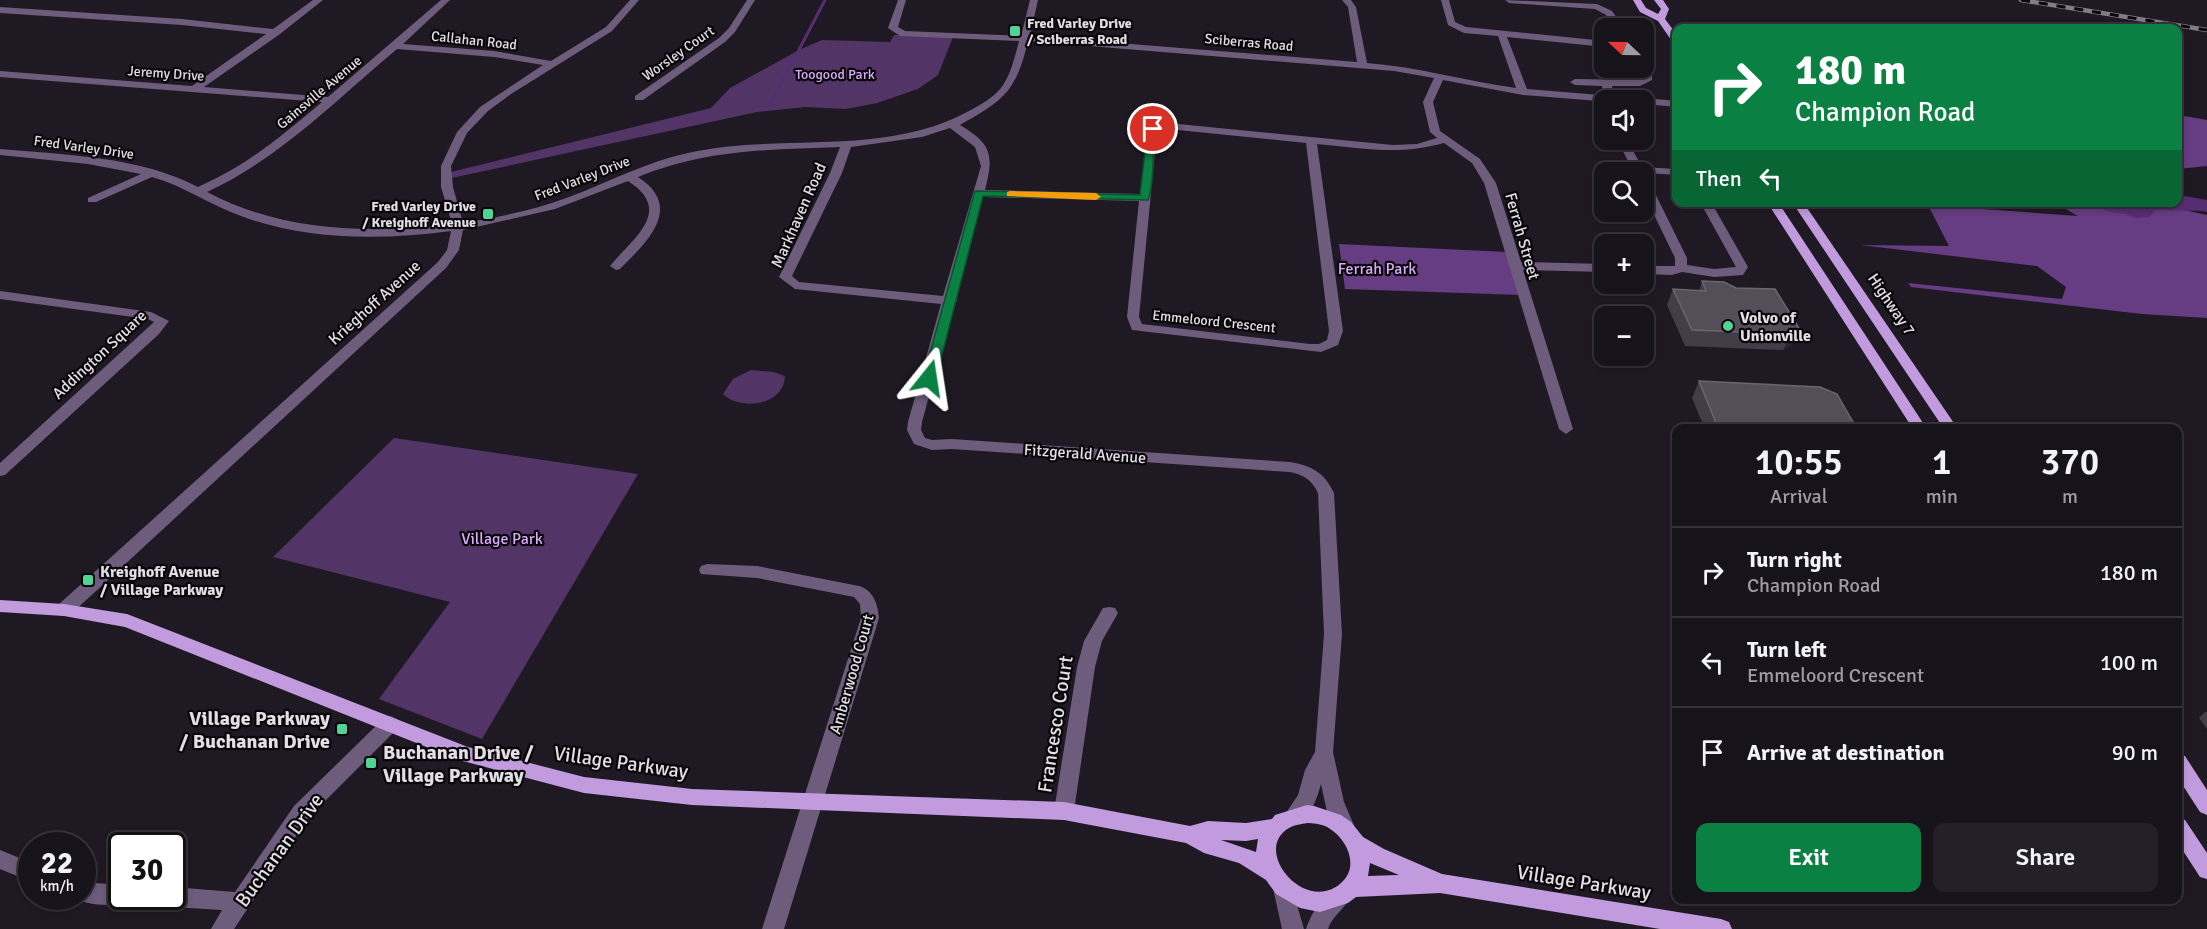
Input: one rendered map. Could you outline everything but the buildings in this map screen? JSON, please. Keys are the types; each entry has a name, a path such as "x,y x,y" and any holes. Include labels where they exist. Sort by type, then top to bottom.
{"main road":[{"path":"1637,0 1643,10 1661,19 1672,35"},
{"path":"1658,0 1665,9 1661,19"},
{"path":"1775,207 1917,424"},
{"name":"Highway 7","path":"1800,207 1948,424"},
{"name":"Village Parkway","path":"0,606 101,615 153,629 466,754 584,785 638,793 812,803 1064,811 1190,835 1204,844 1250,858 1276,880"},
{"path":"2182,768 2207,806"},
{"path":"1294,816 1322,816 1351,837 1361,867 1346,892 1326,901 1311,900 1296,896 1276,880 1266,860 1265,848 1268,837 1275,827 1294,816"},
{"name":"Village Parkway","path":"1190,835 1208,830 1246,832 1275,827"},
{"path":"2182,832 2207,870"},
{"name":"Village Parkway","path":"1351,837 1379,857 1417,871 1440,883"},
{"name":"Village Parkway","path":"1346,892 1378,883 1417,886 1440,883 1720,929"}],"street":[{"path":"195,89 319,0"},
{"name":"Gainsville Avenue","path":"200,191 232,176 264,156 446,0"},
{"path":"458,226 447,187 446,166 453,148 469,123 507,92 609,28 635,0"},
{"name":"Worsley Court","path":"639,98 722,40 732,30 751,0"},
{"name":"Sciberras Road","path":"902,0 893,28 903,34 1023,38 1362,66 1440,75 1482,86 1523,92 1594,100"},
{"name":"Fred Varley Drive","path":"2,154 89,160 152,173 200,191 207,197 253,216 314,230 393,232 458,226 552,207 673,160 734,148 847,143 895,138 951,124 986,106 1007,87 1018,61 1034,0"},
{"path":"1346,0 1352,7 1362,66"},
{"path":"1445,0 1452,22 1456,27 1474,33 1536,36 1594,44"},
{"path":"1509,0 1598,8 1609,13 1612,18"},
{"path":"0,10 182,22 277,32"},
{"path":"1502,35 1523,92"},
{"name":"Callahan Road","path":"393,46 494,54 552,64"},
{"name":"Jeremy Drive","path":"0,74 330,100"},
{"path":"1440,75 1428,102 1435,132 1443,140"},
{"path":"1575,81 1640,83 1647,81 1647,78"},
{"path":"1606,83 1607,90"},
{"path":"1654,103 1672,104"},
{"name":"Fitzgerald Avenue","path":"951,124 973,137 986,156 985,176 915,422 914,430 919,441 932,445 952,444 1290,467 1306,470 1320,479 1326,493 1333,634 1324,752 1306,799 1294,816"},
{"name":"Emmeloord Crescent","path":"1311,141 1336,331 1335,338 1329,346 1310,348 1137,327 1133,317 1150,152 1149,136 1156,128 1168,126 1405,148 1432,145 1443,140"},
{"name":"Ferrah Street","path":"1443,140 1476,160 1491,183 1514,266 1566,429"},
{"name":"Markhaven Road","path":"847,143 836,173 785,277 795,285 951,301"},
{"path":"1654,171 1672,172"},
{"path":"92,200 152,173"},
{"path":"616,266 645,236 655,208 654,199 643,186 628,176"},
{"path":"979,193 1145,198"},
{"path":"1654,203 1681,258 1681,267"},
{"path":"1654,270 1672,271 1681,267 1730,274 1739,272 1742,267 1739,259 1709,207"},
{"name":"Krieghoff Avenue","path":"64,610 442,265 453,250 458,226"},
{"path":"1514,266 1594,268"},
{"name":"Addington Square","path":"0,295 151,316 162,321 154,331 0,471"},
{"path":"0,453 20,453"},
{"name":"Amberwood Court","path":"707,570 757,572 860,592 868,599 870,618 773,929"},
{"name":"Francesco Court","path":"1064,811 1086,667 1093,641 1109,613"},
{"name":"Buchanan Drive","path":"222,929 301,812 390,724"},
{"name":"Fitzgerald Avenue","path":"1324,752 1330,772 1334,804 1351,837"},
{"path":"0,859 18,867"},
{"path":"1276,880 1291,915 1293,929"},
{"path":"1317,929 1321,917 1346,892"},
{"path":"186,898 242,902"}],"green space":[{"name":"Toogood Park","path":"894,35 953,37 938,75 918,89 877,103 846,109 805,107 757,112 447,179 447,173 711,108 730,88 822,40 890,42"},
{"path":"2182,116 2207,120 2207,166 2182,169"},
{"path":"1929,207 2078,216 2062,207 2170,207 2207,215 2207,318 2142,314 1911,287 1908,283 2062,299 2066,287 2037,266 1860,245 1949,246"},
{"name":"Ferrah Park","path":"1339,244 1507,252 1521,295 1345,289"},
{"path":"751,370 774,372 785,376 783,386 777,394 760,403 740,403 723,394 733,379"},
{"name":"Village Park","path":"394,438 638,474 482,739 379,699 450,602 273,557"}],"shaded area":[{"path":"2207,202 2207,211 2156,210 2149,217 2136,218 2105,207 2123,207 2141,212 2142,208 2182,207 2182,203 2198,205"}],"waterway":[{"path":"770,105 825,0"},
{"path":"2182,202 2207,206"},
{"path":"2117,207 2128,209 2147,207"}],"railway":[{"path":"2021,0 2170,24"},
{"path":"2182,26 2207,30"}],"slow traffic":[{"path":"1010,194 1096,197"}],"place":[{"name":"Fred Varley Drive / Sciberras Road","path":"1015,31"},
{"name":"Fred Varley Drive / Kreighoff Avenue","path":"488,214"},
{"name":"Volvo of Unionville","path":"1728,326"},
{"name":"Kreighoff Avenue / Village Parkway","path":"88,580"},
{"name":"Village Parkway / Buchanan Drive","path":"342,729"},
{"name":"Buchanan Drive / Village Parkway","path":"371,763"}],"route":[{"path":"929,378 979,193 1145,198 1150,152 1149,136 1153,129"}]}
